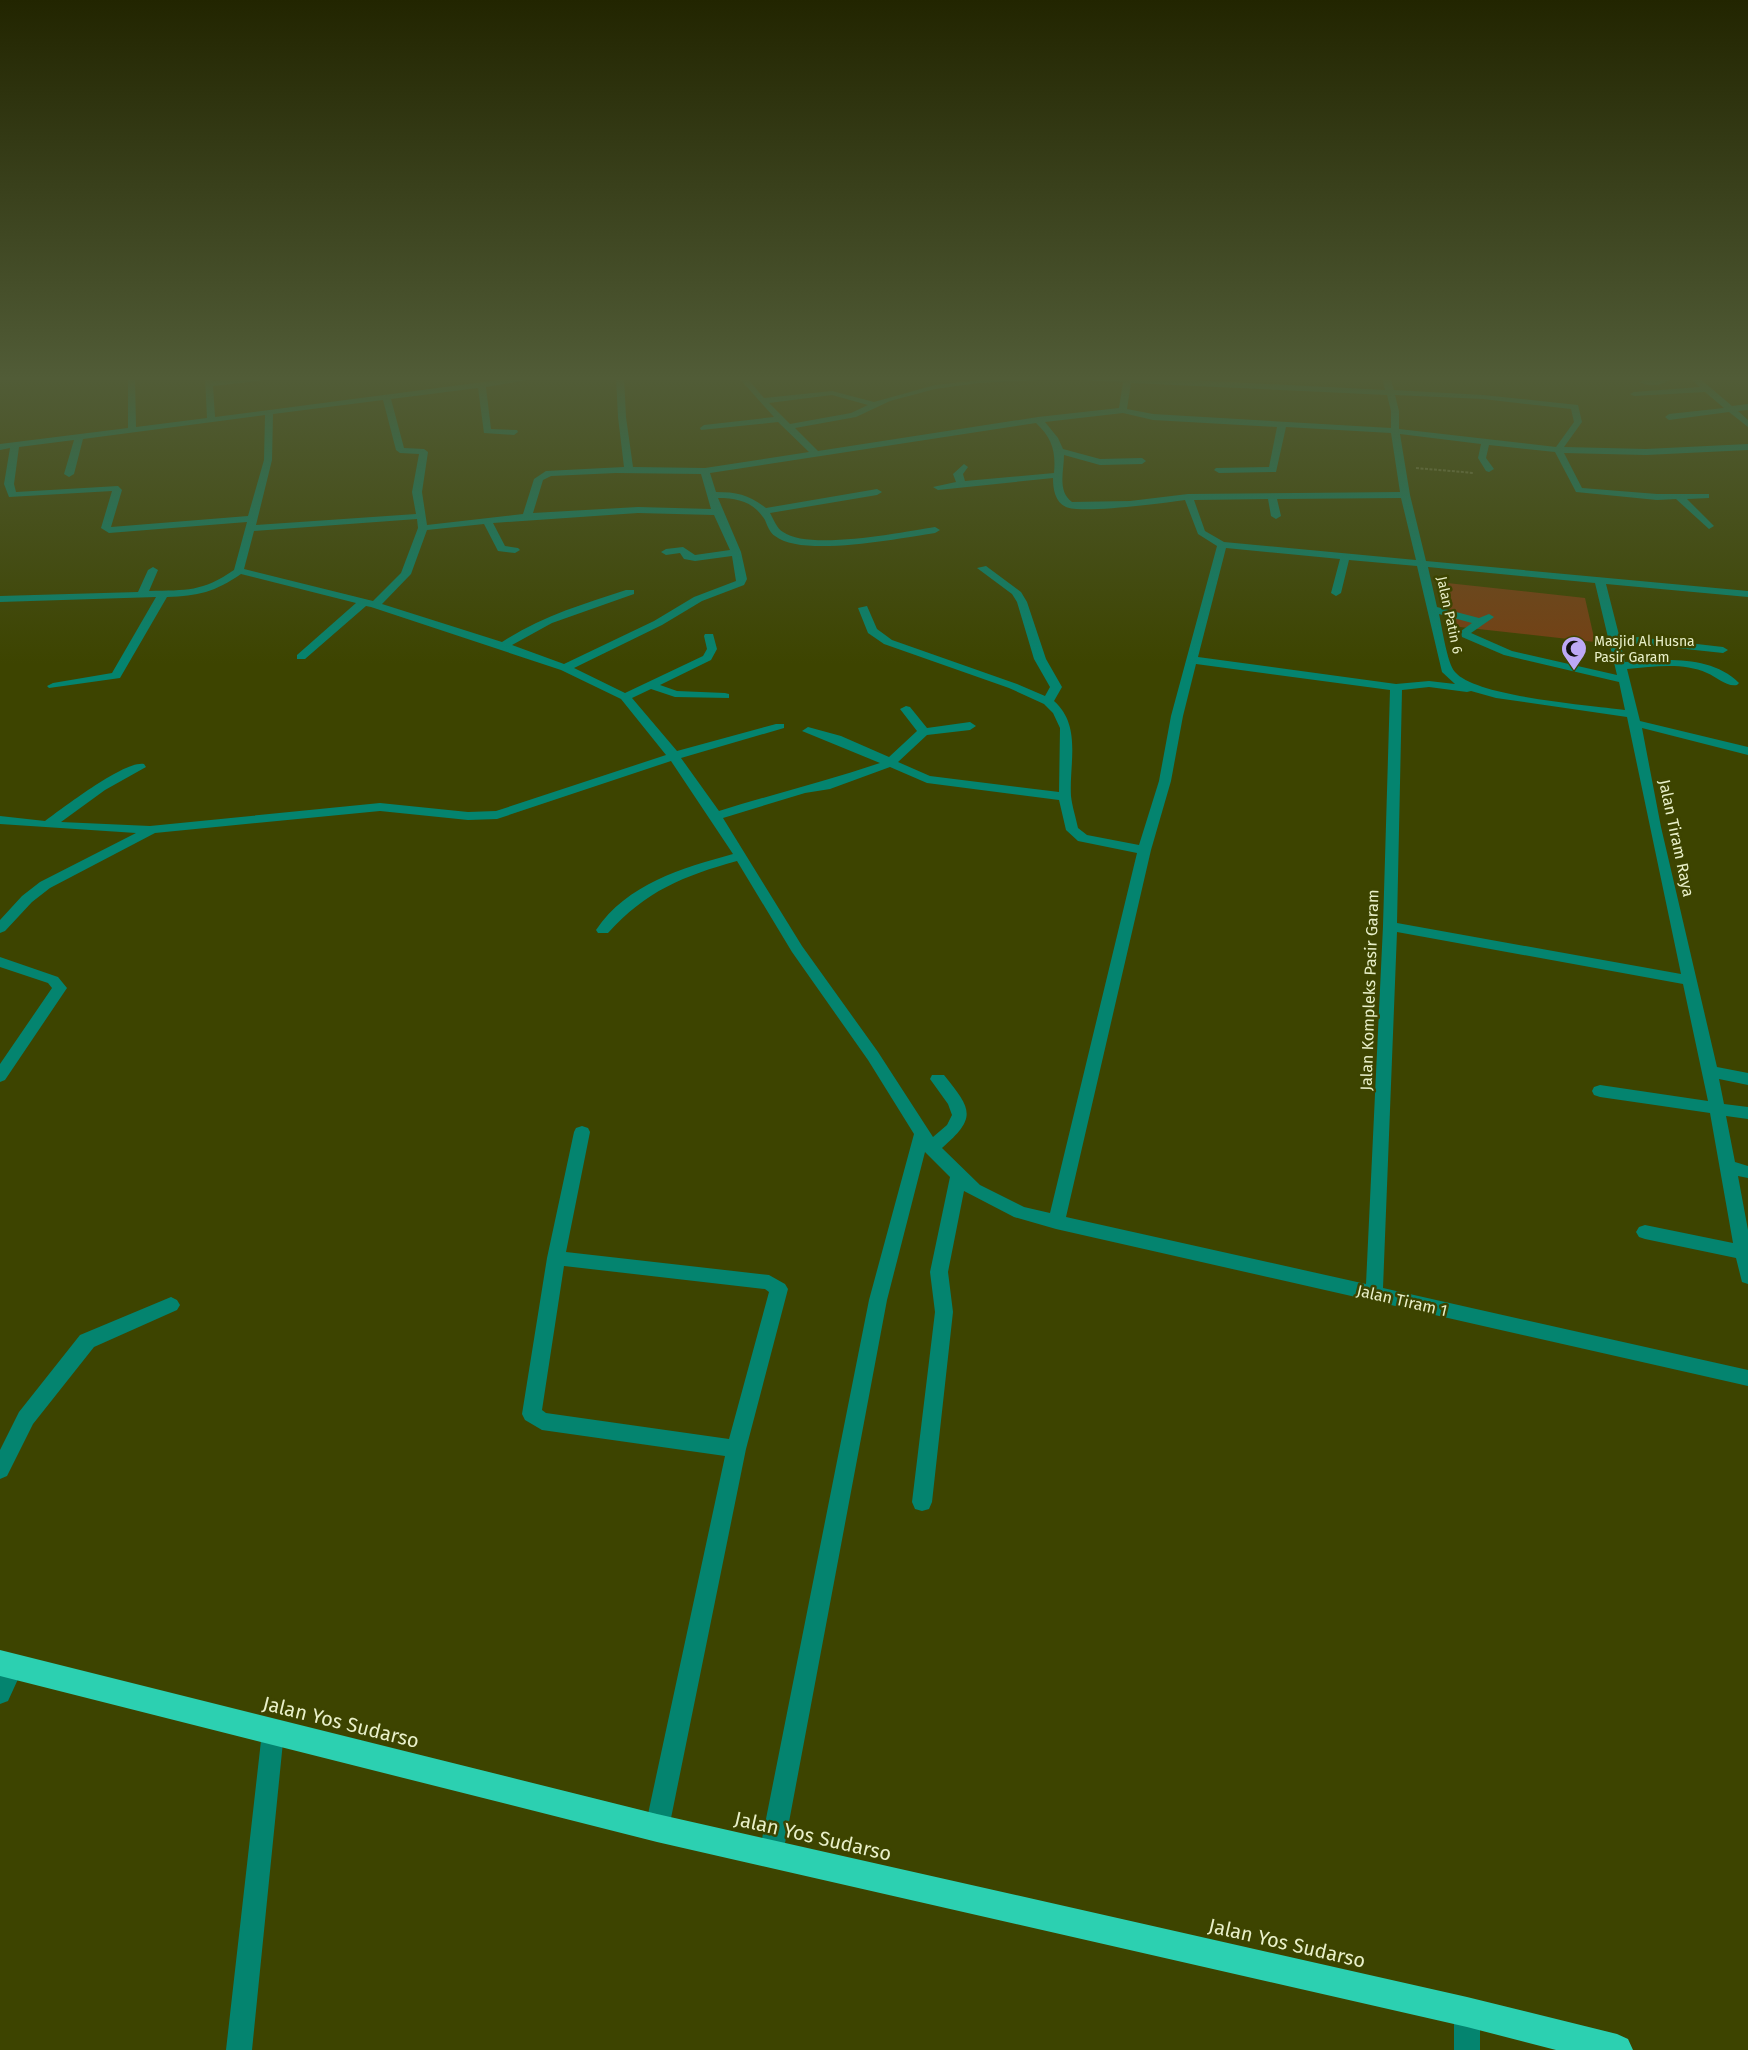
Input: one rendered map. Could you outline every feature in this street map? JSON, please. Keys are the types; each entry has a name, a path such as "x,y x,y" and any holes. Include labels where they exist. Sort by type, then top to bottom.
{"highway":[{"name":"Jalan Yos Sudarso","path":"7,1665 657,1828 1467,2012 1617,2050"}],"street":[{"path":"11,473 9,484 12,495"},
{"path":"0,599 193,593 210,589 239,571 265,473"},
{"path":"301,657 406,574 423,528 417,492 420,473"},
{"path":"528,516 539,479 544,474 572,473"},
{"path":"565,668 658,623 693,602 736,586 742,579 736,552 717,512 706,473"},
{"path":"959,473 961,483"},
{"name":"Jalan Patin 6","path":"1401,473 1445,662 1452,676 1477,690 1633,718 1748,751"},
{"path":"1570,473 1580,490 1680,497 1706,495"},
{"path":"938,487 1056,475 1065,502 1079,507 1188,497 1405,495"},
{"path":"0,497 115,488 117,489 106,528 109,530 422,516"},
{"path":"764,511 877,492"},
{"path":"713,495 743,496 764,511 778,534 794,540 843,544 935,530"},
{"path":"1188,497 1195,511 1201,535 1222,546 1748,594"},
{"path":"1272,497 1276,516"},
{"path":"1680,497 1709,526"},
{"path":"423,528 528,516 638,510 717,512"},
{"path":"487,520 501,549 515,550"},
{"path":"1056,1222 1144,850 1165,781 1177,716 1222,546"},
{"path":"666,552 683,550 688,557 695,558 736,552"},
{"path":"1336,593 1345,556"},
{"path":"982,568 1009,586 1022,602 1040,659 1056,687 1048,702"},
{"path":"142,595 153,570"},
{"path":"239,571 369,604 503,646 565,668 625,697 707,658 712,649 708,636"},
{"name":"Jalan Tiram Raya","path":"1600,581 1633,718 1710,1071 1748,1276"},
{"path":"503,646 538,624 564,613 630,592"},
{"path":"53,686 115,677 163,594"},
{"path":"863,608 872,631 888,642 1012,686 1048,702 1058,711 1066,728 1065,796 1070,825 1077,835 1144,850"},
{"path":"1433,609 1485,620 1466,631 1466,635 1508,653 1623,680"},
{"path":"1613,638 1722,650"},
{"path":"1193,660 1396,687 1429,684 1477,690"},
{"path":"1620,666 1677,662 1710,670 1733,683"},
{"path":"1429,684 1452,676"},
{"path":"651,685 675,694 725,696"},
{"name":"Jalan Kompleks Pasir Garam","path":"1374,1294 1390,926 1396,687"},
{"name":"Jalan Tiram 1","path":"625,697 674,756 716,816 797,949 873,1056 927,1141 974,1190 1020,1212 1056,1222 1748,1378"},
{"path":"906,709 924,732"},
{"path":"0,820 150,830 380,807 468,816 497,815 674,756 780,726"},
{"path":"716,816 803,789 826,786 890,763 908,744 924,732 970,726"},
{"path":"808,731 837,739 927,779 1065,796"},
{"path":"48,825 101,787 140,767"},
{"path":"0,928 27,899 45,885 150,830"},
{"path":"603,930 621,909 649,889 690,870 740,856"},
{"path":"1390,926 1689,980"},
{"path":"0,962 54,980 60,988 0,1076"},
{"path":"1710,1071 1748,1079"},
{"path":"771,1854 878,1300 927,1141 955,1126 961,1114 958,1105 938,1079"},
{"path":"1600,1091 1748,1113"},
{"path":"582,1132 556,1258 531,1412 534,1418 543,1421 736,1449"},
{"path":"1728,1167 1748,1172"},
{"path":"922,1502 944,1312 939,1272 959,1176"},
{"path":"1644,1232 1743,1252"},
{"path":"556,1258 769,1282 778,1289 736,1449 657,1828"},
{"path":"0,1470 26,1418 87,1341 171,1305"},
{"path":"0,1692 7,1665"},
{"path":"239,2050 273,1732"},
{"path":"1467,2012 1467,2050"}],"path":[{"path":"1469,473 1488,473"}],"shaded area":[{"path":"1447,583 1585,598 1595,642 1451,626"}],"place":[{"name":"Masjid Al Husna Pasir Garam","path":"1574,672"}]}
